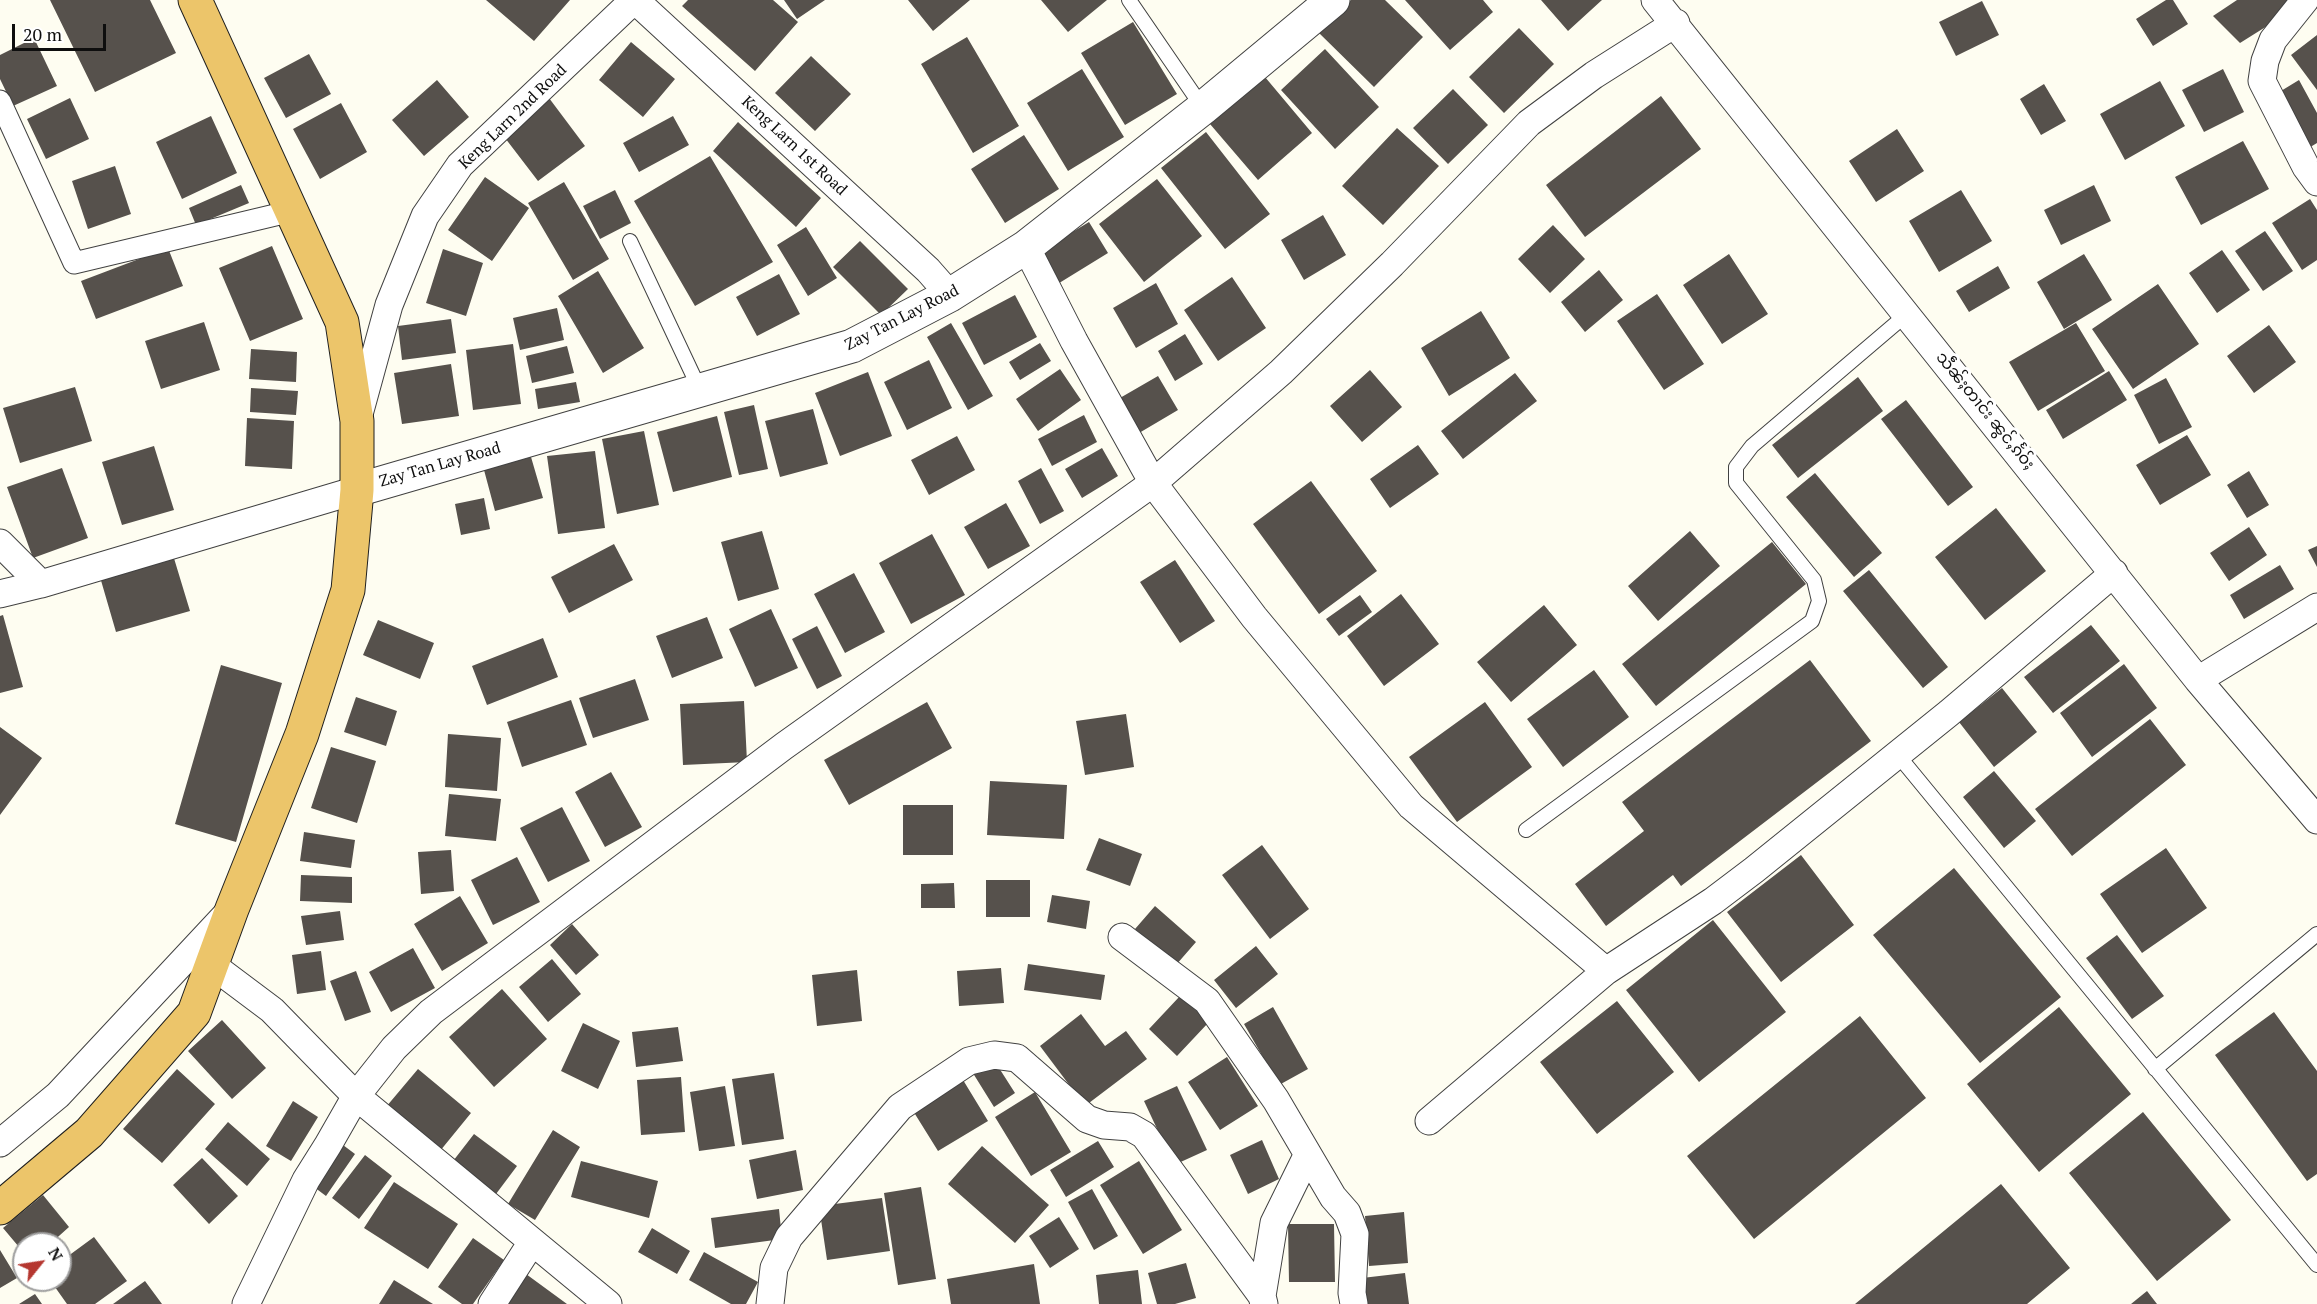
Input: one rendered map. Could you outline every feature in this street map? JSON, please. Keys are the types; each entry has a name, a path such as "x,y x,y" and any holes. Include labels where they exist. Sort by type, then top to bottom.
{"highway":[{"path":"0,1208 89,1133 194,1013 232,909 302,734 348,590 357,490 357,421 342,322 195,0"}],"street":[{"name":"Keng Larn 1st Road","path":"635,0 928,270 950,295"},
{"name":"Keng Larn 2nd Road","path":"357,421 388,305 425,216 460,165 635,0"},
{"name":"Zay Tan Lay Road","path":"357,490 852,346 950,295 1026,247 1203,108 1333,0"},
{"name":"သဵၼ်ႈတၢင်း ၼွင်ႇၵႅဝ်ႈ","path":"1655,0 1676,23 2198,680 2317,820"},
{"path":"2305,0 2273,40 2265,61 2262,81 2306,167 2317,182"},
{"path":"246,1304 306,1180 356,1096 394,1047 431,1012 784,746 1153,483 1281,372 1392,264 1529,123 1594,75 1676,23"},
{"path":"0,101 74,263 292,211"},
{"path":"1026,247 1074,341 1153,483 1254,617 1411,806 1606,971"},
{"path":"0,594 41,584 357,490"},
{"path":"0,543 41,584"},
{"path":"1429,1121 1606,971 1713,901 2022,652 2114,573"},
{"path":"2198,680 2317,607"},
{"path":"0,1143 58,1095 232,909"},
{"path":"1122,937 1207,1001 1276,1100 1307,1156 1333,1197 1347,1213 1354,1234 1352,1293 1354,1304"},
{"path":"212,965 272,1010 356,1096 608,1304"},
{"path":"770,1304 774,1268 789,1237 900,1107 969,1061 994,1054 1017,1058 1087,1119 1104,1125 1130,1127 1144,1135 1263,1300"},
{"path":"1263,1300 1274,1223 1307,1156"},
{"path":"492,1304 532,1242"}],"lane":[{"path":"1129,0 1203,108"},
{"path":"630,241 700,390"},
{"path":"1526,830 1812,621 1819,601 1814,580 1736,483 1736,467 1752,446 1907,314"},
{"path":"1897,754 2317,1265"},
{"path":"2155,1069 2317,934"}],"building":[{"path":"50,0 150,0 176,53 95,92"},
{"path":"486,0 570,0 534,41"},
{"path":"688,0 773,0 798,22 755,71 682,6"},
{"path":"784,0 825,0 797,19"},
{"path":"908,0 970,0 933,31"},
{"path":"1041,0 1107,0 1068,32"},
{"path":"1351,0 1385,0 1423,37 1374,87 1319,33"},
{"path":"1405,0 1483,0 1493,12 1450,50"},
{"path":"1541,0 1602,0 1568,31"},
{"path":"2166,0 2173,0 2188,24 2153,46 2136,19"},
{"path":"2237,0 2299,0 2291,11 2240,43 2213,16"},
{"path":"1982,1 1999,35 1956,56 1939,22"},
{"path":"1133,22 1177,94 1125,125 1081,53"},
{"path":"1519,28 1554,64 1504,113 1469,77"},
{"path":"2317,35 2317,90 2291,55"},
{"path":"967,37 1019,126 973,153 921,64"},
{"path":"34,38 57,86 13,106 0,79 0,55"},
{"path":"631,42 675,79 643,117 599,80"},
{"path":"1325,49 1379,107 1335,149 1281,90"},
{"path":"309,54 331,94 286,118 264,78"},
{"path":"811,56 851,94 815,131 775,93"},
{"path":"1082,69 1124,137 1068,171 1027,103"},
{"path":"2223,69 2244,112 2204,132 2182,90"},
{"path":"1265,77 1312,133 1258,180 1210,124"},
{"path":"437,80 469,117 424,156 392,120"},
{"path":"2299,80 2317,113 2317,143 2307,149 2276,94"},
{"path":"2160,81 2185,126 2125,160 2100,114"},
{"path":"2044,84 2066,121 2041,135 2020,99"},
{"path":"1453,89 1488,125 1448,164 1413,128"},
{"path":"1661,96 1701,149 1585,237 1546,185"},
{"path":"70,98 89,139 46,159 27,119"},
{"path":"549,98 585,146 538,181 502,134"},
{"path":"341,103 367,152 320,179 293,129"},
{"path":"211,116 237,173 182,199 156,142"},
{"path":"673,116 689,145 639,172 623,143"},
{"path":"738,122 821,198 796,227 713,151"},
{"path":"1397,128 1439,166 1383,225 1342,186"},
{"path":"1897,129 1924,171 1876,202 1849,161"},
{"path":"1206,132 1270,214 1225,249 1161,168"},
{"path":"1024,135 1059,189 1005,223 971,169"},
{"path":"2243,141 2269,189 2201,225 2175,177"},
{"path":"710,156 773,262 695,306 634,201"},
{"path":"115,166 131,214 88,229 72,181"},
{"path":"485,177 529,208 492,261 448,230"},
{"path":"1157,179 1202,236 1144,282 1099,224"},
{"path":"564,182 609,259 573,280 528,203"},
{"path":"241,185 249,203 196,225 189,208"},
{"path":"2094,185 2111,221 2061,245 2044,210"},
{"path":"615,190 631,223 600,239 583,206"},
{"path":"1961,190 1992,241 1939,272 1909,221"},
{"path":"2310,199 2317,210 2317,260 2302,270 2272,223"},
{"path":"1323,215 1346,255 1304,280 1281,240"},
{"path":"1089,222 1108,253 1056,285 1036,254"},
{"path":"1553,225 1585,259 1550,293 1518,259"},
{"path":"806,227 837,278 808,296 777,245"},
{"path":"2265,231 2293,271 2263,291 2235,251"},
{"path":"860,241 908,289 881,315 833,267"},
{"path":"272,246 303,319 250,341 219,268"},
{"path":"168,248 183,286 96,319 81,281"},
{"path":"443,249 483,263 466,316 426,303"},
{"path":"2222,250 2250,290 2217,313 2189,273"},
{"path":"1729,254 1768,314 1722,344 1683,285"},
{"path":"2084,254 2112,300 2064,329 2037,282"},
{"path":"1998,266 2010,288 1969,312 1956,291"},
{"path":"1599,270 1623,300 1585,332 1561,302"},
{"path":"598,271 644,348 603,373 558,296"},
{"path":"779,274 800,314 757,336 736,297"},
{"path":"1232,277 1266,328 1218,361 1184,310"},
{"path":"1156,283 1178,324 1136,348 1113,308"},
{"path":"2158,284 2199,344 2133,389 2092,329"},
{"path":"1657,294 1704,364 1664,390 1617,321"},
{"path":"1015,295 1037,337 984,365 962,323"},
{"path":"557,308 564,340 520,350 513,318"},
{"path":"1481,311 1510,358 1449,396 1421,348"},
{"path":"451,319 456,353 402,360 398,326"},
{"path":"204,322 220,370 161,389 145,341"},
{"path":"951,323 993,396 968,410 927,337"},
{"path":"2076,323 2105,371 2038,411 2009,362"},
{"path":"2269,325 2296,362 2254,393 2227,356"},
{"path":"1185,334 1203,364 1175,381 1158,351"},
{"path":"1040,343 1051,361 1020,380 1009,362"},
{"path":"513,344 521,404 473,410 466,350"},
{"path":"567,346 574,373 532,383 526,356"},
{"path":"251,349 297,352 296,382 249,379"},
{"path":"929,360 952,408 907,430 884,382"},
{"path":"451,364 459,416 402,424 394,373"},
{"path":"1060,369 1081,400 1038,431 1016,399"},
{"path":"1370,370 1402,407 1362,442 1330,406"},
{"path":"2109,371 2127,400 2063,439 2046,410"},
{"path":"868,372 892,436 840,456 815,393"},
{"path":"1515,373 1537,401 1463,459 1441,431"},
{"path":"1158,376 1178,410 1134,436 1113,402"},
{"path":"1858,377 1883,411 1798,478 1772,445"},
{"path":"2166,378 2192,427 2159,444 2134,395"},
{"path":"576,382 580,402 538,409 535,389"},
{"path":"75,387 92,441 20,463 3,408"},
{"path":"251,388 298,391 296,415 250,412"},
{"path":"1906,400 1973,487 1948,506 1881,419"},
{"path":"754,405 768,469 739,475 724,412"},
{"path":"813,409 828,464 780,477 765,421"},
{"path":"1084,415 1097,442 1052,466 1038,439"},
{"path":"717,416 732,477 673,492 657,432"},
{"path":"247,418 294,421 292,469 245,466"},
{"path":"644,431 659,505 617,514 602,439"},
{"path":"2187,435 2211,475 2160,505 2136,465"},
{"path":"957,436 975,470 929,495 911,460"},
{"path":"1418,445 1439,474 1390,508 1370,479"},
{"path":"154,446 174,510 122,525 102,462"},
{"path":"1102,448 1118,476 1082,498 1065,469"},
{"path":"595,451 605,528 558,534 547,456"},
{"path":"531,457 543,498 495,511 484,470"},
{"path":"62,468 88,538 33,558 7,487"},
{"path":"1041,468 1064,511 1040,524 1018,481"},
{"path":"2249,471 2269,505 2247,518 2227,485"},
{"path":"1815,473 1882,553 1854,577 1786,497"},
{"path":"1311,481 1377,571 1319,614 1253,524"},
{"path":"484,498 490,529 461,535 455,504"},
{"path":"1006,503 1030,546 988,569 964,527"},
{"path":"1996,508 2046,571 1985,620 1935,557"},
{"path":"2249,527 2267,555 2229,581 2210,553"},
{"path":"762,531 779,589 738,601 721,542"},
{"path":"1690,531 1720,566 1658,621 1628,586"},
{"path":"932,534 965,595 911,624 879,563"},
{"path":"1772,542 1806,584 1656,706 1622,664"},
{"path":"614,544 633,580 569,613 551,577"},
{"path":"2317,546 2317,567 2308,550"},
{"path":"173,555 190,611 116,632 100,577"},
{"path":"1175,560 1215,621 1180,643 1140,582"},
{"path":"2280,565 2294,589 2244,619 2230,595"},
{"path":"1869,570 1948,667 1923,688 1843,591"},
{"path":"854,573 885,632 845,653 814,594"},
{"path":"1401,594 1439,644 1384,686 1347,636"},
{"path":"1360,595 1372,612 1339,636 1326,619"},
{"path":"1544,605 1577,645 1511,702 1477,662"},
{"path":"771,609 798,668 755,687 729,629"},
{"path":"3,615 23,687 0,693 0,616"},
{"path":"707,617 723,658 672,678 656,636"},
{"path":"378,620 434,643 420,679 363,655"},
{"path":"2091,625 2120,661 2053,713 2024,677"},
{"path":"817,626 842,676 817,689 792,639"},
{"path":"543,638 558,677 487,705 472,666"},
{"path":"1810,660 1871,741 1681,886 1673,875 1606,926 1575,884 1644,831 1622,802"},
{"path":"2124,664 2157,708 2092,757 2060,713"},
{"path":"221,665 282,683 236,842 175,824"},
{"path":"1594,670 1629,717 1563,767 1527,719"},
{"path":"635,679 649,720 593,738 579,698"},
{"path":"2002,688 2037,732 1994,767 1959,722"},
{"path":"356,697 397,711 386,746 344,732"},
{"path":"571,700 587,745 522,767 507,722"},
{"path":"744,701 747,762 683,765 680,704"},
{"path":"927,702 952,748 849,805 824,760"},
{"path":"1485,702 1532,767 1457,822 1409,757"},
{"path":"1126,714 1134,767 1085,775 1076,721"},
{"path":"2150,719 2186,765 2072,856 2035,809"},
{"path":"0,727 42,758 0,815"},
{"path":"448,734 501,738 497,791 445,787"},
{"path":"331,747 376,761 357,823 311,808"},
{"path":"1994,771 2036,821 2004,848 1963,797"},
{"path":"611,772 642,827 605,847 575,792"},
{"path":"990,781 1067,785 1064,839 987,835"},
{"path":"449,794 501,799 496,841 445,836"},
{"path":"903,805 953,805 953,855 903,855"},
{"path":"562,807 590,861 548,882 520,828"},
{"path":"304,832 355,840 351,868 300,861"},
{"path":"1099,838 1142,854 1130,886 1086,870"},
{"path":"1262,845 1309,909 1270,939 1222,875"},
{"path":"2166,848 2207,908 2142,953 2100,894"},
{"path":"451,850 454,891 421,894 418,852"},
{"path":"1801,855 1854,925 1781,982 1727,912"},
{"path":"517,857 540,902 493,925 471,880"},
{"path":"1954,868 2061,997 1980,1063 1873,935"},
{"path":"301,875 352,877 352,903 300,901"},
{"path":"986,880 1030,880 1030,917 986,917"},
{"path":"954,883 955,908 921,908 921,884"},
{"path":"1052,895 1090,901 1086,929 1047,922"},
{"path":"460,896 488,943 442,971 414,924"},
{"path":"1155,906 1196,942 1176,965 1135,929"},
{"path":"340,911 344,940 306,945 301,916"},
{"path":"1713,920 1786,1012 1699,1082 1626,990"},
{"path":"572,924 599,955 576,975 550,945"},
{"path":"2117,935 2164,996 2132,1019 2086,958"},
{"path":"1256,946 1278,974 1236,1008 1214,980"},
{"path":"413,948 435,988 391,1012 369,972"},
{"path":"321,951 326,990 297,994 292,955"},
{"path":"552,959 581,994 548,1022 519,987"},
{"path":"1028,964 1105,975 1101,1000 1024,990"},
{"path":"1001,968 1004,1003 959,1006 957,971"},
{"path":"857,970 862,1021 817,1026 812,975"},
{"path":"356,971 371,1012 345,1021 330,981"},
{"path":"502,989 547,1039 494,1087 449,1037"},
{"path":"1180,996 1209,1022 1177,1056 1149,1029"},
{"path":"1617,1001 1674,1072 1597,1134 1540,1062"},
{"path":"1273,1007 1308,1069 1279,1085 1244,1024"},
{"path":"2059,1007 2131,1094 2039,1172 1967,1084"},
{"path":"2274,1012 2317,1071 2317,1174 2307,1181 2215,1055"},
{"path":"1081,1014 1105,1046 1126,1031 1147,1059 1085,1106 1040,1046"},
{"path":"1860,1016 1926,1098 1754,1239 1687,1156"},
{"path":"222,1020 266,1068 232,1099 188,1051"},
{"path":"583,1023 620,1041 598,1089 561,1071"},
{"path":"678,1027 683,1061 636,1067 632,1032"},
{"path":"992,1057 1015,1093 994,1107 971,1070"},
{"path":"1227,1057 1258,1106 1220,1130 1188,1082"},
{"path":"177,1069 215,1104 162,1163 123,1129"},
{"path":"418,1069 471,1113 440,1151 386,1107"},
{"path":"774,1073 784,1139 742,1145 732,1079"},
{"path":"960,1075 988,1121 938,1151 910,1106"},
{"path":"681,1077 685,1132 641,1135 637,1080"},
{"path":"725,1086 735,1146 699,1151 690,1092"},
{"path":"1177,1086 1207,1150 1174,1165 1144,1101"},
{"path":"1035,1092 1071,1152 1031,1176 995,1117"},
{"path":"293,1101 318,1117 291,1161 266,1146"},
{"path":"2143,1112 2231,1220 2157,1281 2069,1173"},
{"path":"228,1122 270,1159 247,1186 205,1149"},
{"path":"553,1130 580,1147 535,1220 508,1204"},
{"path":"474,1134 517,1166 493,1198 450,1165"},
{"path":"1262,1140 1279,1179 1248,1194 1230,1155"},
{"path":"1098,1141 1114,1167 1066,1197 1050,1170"},
{"path":"339,1142 355,1154 326,1196 310,1184"},
{"path":"982,1146 1049,1205 1015,1243 948,1184"},
{"path":"796,1150 803,1190 757,1199 749,1160"},
{"path":"365,1155 392,1176 359,1219 332,1198"},
{"path":"202,1158 238,1196 209,1224 173,1185"},
{"path":"581,1161 658,1181 649,1218 571,1197"},
{"path":"1139,1161 1182,1230 1143,1254 1100,1185"},
{"path":"394,1182 458,1224 428,1269 364,1228"},
{"path":"2001,1184 2070,1268 2027,1304 1855,1304"},
{"path":"921,1187 936,1279 898,1285 884,1193"},
{"path":"1092,1189 1118,1236 1094,1250 1068,1202"},
{"path":"43,1195 69,1227 63,1232 12,1232 12,1239 3,1228"},
{"path":"882,1198 890,1251 827,1260 819,1206"},
{"path":"779,1209 782,1239 715,1248 711,1218"},
{"path":"1404,1212 1408,1263 1369,1266 1365,1216"},
{"path":"1059,1217 1079,1249 1050,1268 1029,1236"},
{"path":"1288,1224 1334,1224 1335,1282 1289,1282"},
{"path":"652,1228 690,1251 677,1274 638,1252"},
{"path":"94,1237 127,1281 95,1304 67,1304 58,1292 72,1292 72,1253"},
{"path":"473,1238 504,1260 473,1304 462,1304 438,1287"},
{"path":"0,1250 12,1270 12,1281 0,1288"},
{"path":"704,1252 758,1282 746,1304 731,1304 689,1280"},
{"path":"1186,1263 1196,1298 1175,1304 1157,1304 1148,1273"},
{"path":"1034,1264 1040,1304 951,1304 947,1279"},
{"path":"1138,1270 1142,1304 1099,1304 1096,1275"},
{"path":"1405,1273 1409,1304 1365,1304 1362,1278"},
{"path":"526,1274 567,1304 505,1304"},
{"path":"394,1280 433,1304 379,1304"},
{"path":"145,1281 162,1304 113,1304"},
{"path":"2147,1291 2157,1304 2131,1304"},
{"path":"35,1294 42,1304 19,1304"}]}
